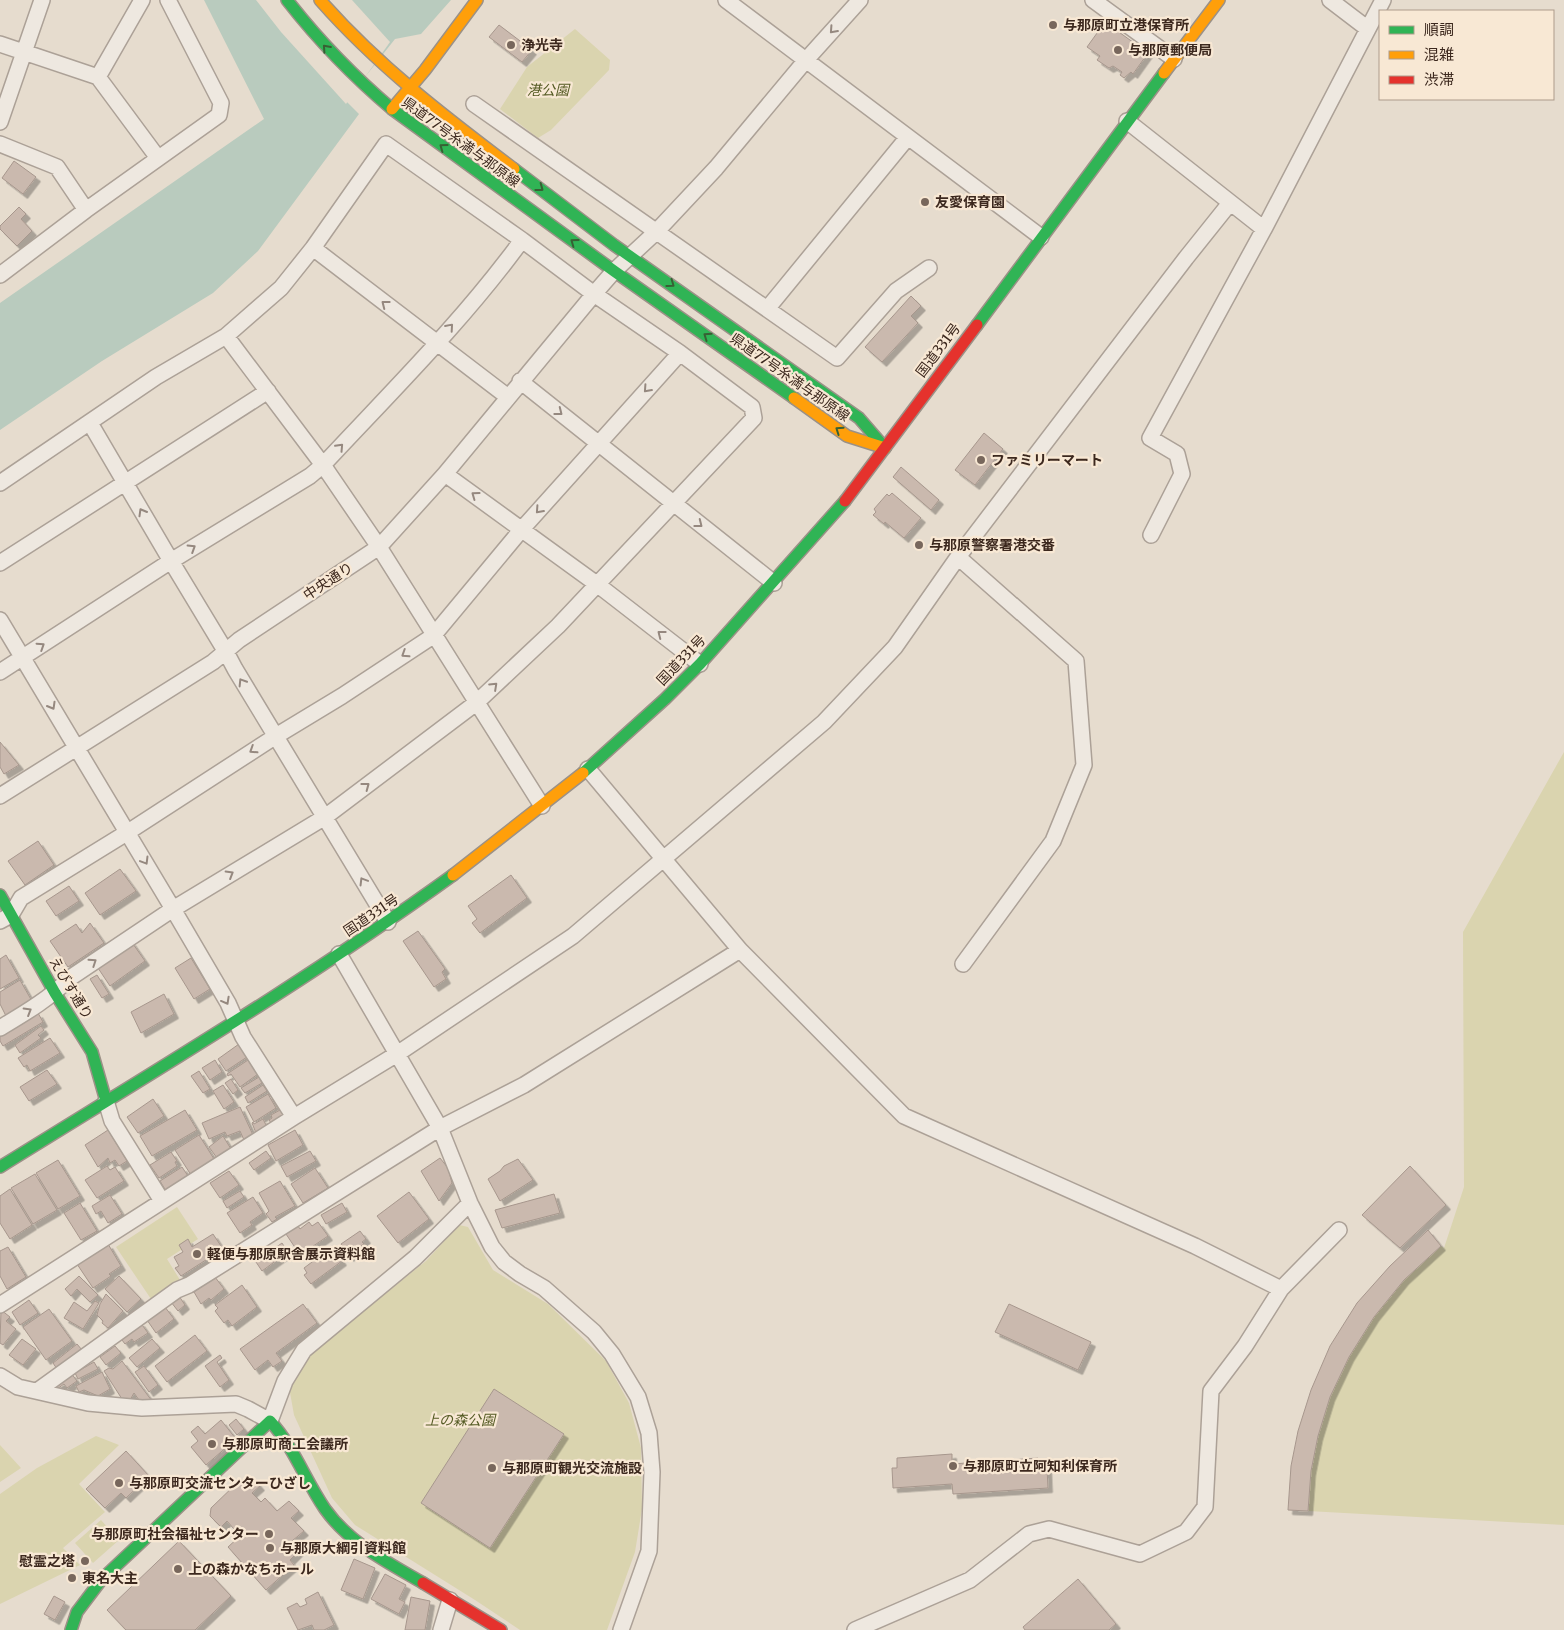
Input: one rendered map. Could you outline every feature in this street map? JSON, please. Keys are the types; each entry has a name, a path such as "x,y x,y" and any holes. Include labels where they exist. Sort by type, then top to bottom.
{"main road":[{"name":"県道77号糸満与那原線","path":"287,0 314,34 360,82 392,109 614,271 847,436 885,448"},
{"name":"県道77号糸満与那原線","path":"320,0 352,35 410,89 631,256 859,418 885,448"},
{"path":"392,109 410,89 477,0"},
{"name":"国道331号","path":"0,1167 388,922 466,866 588,769 665,698 700,664 840,508 1218,0"},
{"name":"えびす通り","path":"0,895 5,918 56,993 92,1052 106,1101"},
{"path":"71,1630 77,1612 102,1579 245,1446 270,1420 288,1443 320,1502 338,1525 363,1547 501,1630"}],"street":[{"path":"0,122 42,0"},
{"path":"98,77 142,0"},
{"path":"0,275 86,210 219,115 221,103 168,0"},
{"path":"726,0 1041,237"},
{"name":"中央通り","path":"0,796 213,662 239,640 379,548 445,474 614,271 656,232 716,168 806,60 860,0"},
{"path":"1093,0 1174,59"},
{"path":"1330,0 1368,29"},
{"path":"1152,535 1182,474 1177,454 1150,438 1264,229 1383,0"},
{"path":"0,44 98,77 158,158"},
{"path":"474,104 837,358 896,291 928,268"},
{"path":"1127,121 1264,229"},
{"path":"767,309 908,137"},
{"path":"0,144 57,168 86,210"},
{"path":"0,483 156,377 226,336 281,288 313,248 386,144 522,240 594,294 680,353 752,407 754,418 598,585 558,626 476,703 325,817 173,909 70,978 56,993 0,1028"},
{"path":"0,1304 294,1117 397,1054 574,936 824,722 895,647 958,557 1230,203"},
{"path":"0,672 171,561 310,476 323,465 436,344 506,262 522,240"},
{"path":"313,248 436,344 508,397"},
{"path":"226,336 323,465 379,548 542,806"},
{"path":"5,918 21,898 128,832 434,636 522,529 680,353"},
{"path":"520,382 774,583"},
{"path":"0,563 268,392"},
{"path":"90,422 235,669 388,922"},
{"path":"445,474 598,585 700,664"},
{"path":"958,557 1076,661 1084,765 1054,841 963,964"},
{"path":"0,620 173,909 236,1019 243,1037 294,1117"},
{"path":"588,769 740,950 904,1116 1195,1246 1281,1289"},
{"path":"37,1391 177,1290 198,1280 440,1128 524,1085 740,950"},
{"path":"339,954 440,1128 470,1203 492,1247 504,1262 544,1288 594,1332 612,1354 638,1397 649,1433 652,1472 649,1551 621,1630"},
{"path":"106,1101 112,1121 162,1201"},
{"path":"0,1376 18,1387 88,1403 142,1408 236,1404 270,1420 285,1381 304,1350 415,1258 470,1203"},
{"path":"855,1630 970,1580 1029,1534 1049,1529 1140,1554 1186,1532 1204,1507 1211,1392 1245,1346 1281,1289 1339,1230"},
{"path":"441,1630 442,1621 450,1600"}],"green space":[{"name":"港公園","path":"575,29 610,60 609,70 551,130 538,138 500,109 527,67"},
{"path":"1564,752 1564,1525 1308,1511 1311,1471 1318,1436 1330,1397 1363,1320 1441,1246 1444,1248 1464,1187 1463,932"},
{"path":"177,1207 198,1239 167,1259 180,1280 151,1299 116,1247"},
{"name":"上の森公園","path":"459,1225 468,1227 493,1270 548,1304 606,1361 629,1403 641,1448 642,1509 635,1552 607,1630 520,1630 355,1525 332,1498 294,1415 289,1387 310,1354 426,1261"},
{"path":"96,1436 119,1445 79,1484 105,1512 63,1548 80,1565 0,1604 0,1494 37,1468"},
{"path":"0,1445 21,1468 0,1482"},
{"path":"101,1520 119,1540 93,1563 75,1543"}],"shaded area":[{"path":"204,0 451,0 421,34 395,39 346,101 359,114 258,251 213,293 102,361 0,430 0,303 264,119"}],"pier":[{"path":"256,0 352,0 390,42 346,104 281,32"}],"building":[{"name":"与那原郵便局","path":"1105,22 1148,53 1133,74 1131,72 1124,78 1120,75 1122,72 1113,66 1109,68 1097,60 1100,56 1087,47"},
{"path":"499,25 532,50 522,62 489,37"},
{"path":"14,161 36,177 23,194 2,178"},
{"path":"19,207 26,214 21,219 32,231 17,246 0,229 0,226"},
{"path":"911,296 921,306 911,316 918,323 882,362 865,347"},
{"path":"984,433 1003,449 975,485 955,470"},
{"path":"901,467 939,500 931,510 893,477"},
{"path":"892,493 921,518 904,538 885,522 884,524 873,515 876,512 874,509 887,494 889,496"},
{"path":"0,742 19,765 4,774 0,767"},
{"path":"38,841 54,865 25,885 8,861"},
{"path":"120,869 136,891 100,915 85,893"},
{"path":"511,875 527,898 480,933 472,923 477,919 468,906"},
{"path":"69,886 79,901 56,916 46,901"},
{"path":"90,923 104,943 68,967 50,941 76,924 82,933"},
{"path":"418,931 445,969 442,972 446,979 434,987 403,941"},
{"path":"131,941 145,961 110,986 96,965"},
{"path":"6,955 19,978 0,989 0,959"},
{"path":"191,958 210,989 194,999 175,968"},
{"path":"97,975 109,994 102,998 90,979"},
{"path":"20,980 33,1003 7,1018 0,1004 0,992"},
{"path":"164,994 174,1014 141,1033 131,1012"},
{"path":"38,1013 43,1022 3,1046 0,1036"},
{"path":"41,1026 44,1030 38,1035 41,1038 20,1053 15,1045"},
{"path":"50,1038 60,1053 30,1071 27,1065 24,1067 18,1058"},
{"path":"239,1044 247,1057 226,1071 218,1059"},
{"path":"215,1060 222,1072 210,1080 202,1068"},
{"path":"248,1060 258,1074 240,1087 231,1074 228,1076 227,1074"},
{"path":"47,1070 57,1084 29,1101 20,1087"},
{"path":"199,1071 210,1089 203,1093 191,1076"},
{"path":"259,1077 262,1083 245,1093 241,1088"},
{"path":"231,1079 238,1090 233,1094 225,1083"},
{"path":"223,1085 234,1102 224,1109 213,1091"},
{"path":"263,1085 267,1091 248,1103 245,1097"},
{"path":"268,1094 276,1108 254,1122 246,1107"},
{"path":"153,1099 164,1116 138,1133 127,1117"},
{"path":"240,1107 253,1135 244,1140 240,1131 227,1136 225,1132 209,1139 202,1123"},
{"path":"185,1110 197,1130 152,1156 140,1136"},
{"path":"280,1110 284,1116 271,1123 269,1120 272,1118 271,1115"},
{"path":"263,1119 267,1127 256,1133 252,1123 254,1124"},
{"path":"108,1130 127,1161 119,1166 115,1160 110,1163 108,1158 98,1167 85,1145"},
{"path":"295,1130 303,1145 276,1161 268,1145"},
{"path":"199,1135 214,1159 191,1175 175,1150"},
{"path":"223,1136 231,1149 217,1158 209,1147"},
{"path":"266,1151 271,1158 254,1170 249,1163"},
{"path":"310,1151 316,1161 287,1177 281,1166"},
{"path":"171,1152 177,1161 175,1162 177,1166 159,1178 150,1165"},
{"path":"440,1158 448,1168 452,1183 439,1201 421,1171"},
{"path":"518,1159 533,1180 500,1201 488,1179 504,1166"},
{"path":"58,1160 80,1196 58,1209 36,1173"},
{"path":"107,1166 110,1170 115,1167 124,1181 97,1198 85,1180"},
{"path":"1410,1166 1446,1205 1400,1248 1362,1215"},
{"path":"182,1167 188,1176 166,1191 160,1181"},
{"path":"315,1168 328,1188 303,1203 291,1184"},
{"path":"229,1171 239,1185 220,1198 210,1183"},
{"path":"35,1174 57,1210 33,1224 11,1188"},
{"path":"280,1181 295,1206 275,1217 277,1219 272,1222 266,1214 269,1211 259,1193"},
{"path":"10,1189 32,1225 10,1239 0,1223 0,1196"},
{"path":"240,1191 244,1197 227,1208 223,1201"},
{"path":"409,1192 429,1219 398,1243 377,1216"},
{"path":"554,1194 560,1213 502,1228 495,1210"},
{"path":"110,1195 122,1214 108,1223 101,1211 96,1214 92,1206"},
{"path":"253,1197 263,1213 250,1222 252,1225 240,1233 227,1213"},
{"path":"80,1203 97,1231 81,1240 64,1213"},
{"path":"342,1203 347,1212 326,1224 321,1215"},
{"path":"309,1222 312,1226 318,1222 328,1236 300,1255 286,1234 298,1226 300,1229"},
{"path":"1428,1230 1441,1246 1404,1280 1374,1317 1349,1357 1330,1397 1318,1436 1311,1471 1308,1511 1288,1510 1291,1466 1298,1431 1311,1390 1330,1346 1357,1303 1390,1266"},
{"path":"360,1231 366,1239 362,1242 364,1244 349,1257 341,1244"},
{"name":"軽便与那原駅舎展示資料館","path":"213,1234 223,1249 181,1276 175,1268 179,1266 174,1257 183,1252 179,1245 188,1239 192,1247"},
{"path":"282,1243 288,1252 262,1271 256,1262"},
{"path":"108,1244 121,1266 109,1274 111,1276 93,1288 77,1264"},
{"path":"8,1247 26,1277 7,1289 0,1276 0,1251"},
{"path":"332,1247 342,1261 311,1284 304,1275 307,1273 304,1268"},
{"path":"79,1276 98,1295 90,1302 77,1289 71,1296 65,1289"},
{"path":"119,1276 141,1299 127,1312 105,1289"},
{"path":"215,1277 224,1289 211,1300 209,1298 201,1304 194,1292"},
{"path":"242,1285 257,1307 232,1326 228,1320 224,1323 215,1311 218,1308 215,1305"},
{"path":"106,1294 123,1311 108,1328 97,1315 100,1304"},
{"path":"179,1296 185,1305 178,1311 171,1302"},
{"path":"29,1300 38,1313 20,1325 12,1312"},
{"path":"95,1301 99,1303 83,1329 64,1318 74,1302 87,1311"},
{"path":"303,1304 317,1323 276,1353 282,1361 273,1367 268,1360 255,1370 240,1349"},
{"path":"1009,1304 1091,1342 1078,1370 995,1332"},
{"path":"165,1307 174,1319 156,1333 147,1320"},
{"path":"49,1309 72,1341 46,1360 23,1327"},
{"path":"1,1310 10,1317 6,1321 16,1329 3,1345 0,1343"},
{"path":"140,1322 148,1333 134,1342 132,1339 125,1344 119,1336"},
{"path":"195,1335 207,1351 167,1382 155,1366"},
{"path":"22,1339 36,1349 23,1365 9,1355"},
{"path":"152,1339 160,1348 137,1367 129,1358"},
{"path":"77,1344 82,1350 57,1369 53,1363"},
{"path":"115,1346 121,1353 106,1365 100,1357"},
{"path":"220,1355 222,1358 217,1362 229,1380 220,1387 205,1366"},
{"path":"122,1361 152,1401 139,1400 134,1393 130,1400 122,1399 104,1371 109,1368 113,1369"},
{"path":"94,1362 98,1369 78,1379 75,1373"},
{"path":"144,1366 158,1385 149,1392 135,1372"},
{"path":"102,1372 110,1389 98,1396 84,1390 79,1392 76,1386"},
{"path":"71,1373 77,1381 67,1388 64,1384 57,1389 54,1385"},
{"name":"与那原町観光交流施設","path":"494,1389 564,1434 490,1548 421,1503"},
{"path":"236,1419 244,1429 237,1435 229,1425"},
{"name":"与那原町商工会議所","path":"221,1420 236,1439 206,1465 191,1447 198,1441 191,1432 198,1426 205,1434"},
{"path":"126,1451 149,1476 126,1498 121,1493 105,1508 86,1489"},
{"path":"952,1454 952,1464 1038,1458 1038,1469 1047,1468 1048,1488 953,1494 952,1484 893,1488 892,1468 897,1468 897,1458"},
{"name":"与那原町社会福祉センター","path":"252,1477 260,1486 252,1493 261,1502 265,1498 277,1511 289,1501 299,1511 291,1518 304,1531 292,1541 300,1550 290,1560 294,1565 266,1590 228,1547 240,1536 227,1521 221,1527 210,1516 211,1508 239,1481"},
{"name":"上の森かなちホール","path":"179,1541 231,1596 195,1630 126,1630 107,1610"},
{"path":"354,1559 375,1568 363,1599 341,1590"},
{"path":"385,1574 406,1585 399,1599 405,1602 399,1614 371,1599"},
{"path":"1078,1579 1116,1624 1109,1630 1025,1630 1023,1627"},
{"path":"318,1592 334,1625 324,1630 314,1630 312,1625 298,1630 287,1608 297,1603 300,1607 307,1604 305,1599"},
{"path":"54,1596 65,1602 55,1620 44,1614"},
{"path":"411,1597 430,1601 425,1630 405,1630"}],"traffic: fast":[{"path":"287,0 311,30 337,57 392,109 614,271 794,398"},
{"path":"977,325 1164,73"},
{"path":"514,169 614,245 859,418 885,448"},
{"path":"583,773 665,699 700,664 845,501"},
{"path":"0,1167 172,1061 343,952 453,875"},
{"path":"0,895 55,993 92,1052 106,1101"},
{"path":"71,1630 77,1612 102,1579 270,1421 293,1453 325,1509 345,1532 370,1551 423,1583"}],"traffic: slow":[{"path":"320,0 365,47 412,89 514,169"},
{"path":"392,109 425,70 477,0"},
{"path":"1164,73 1219,0"},
{"path":"794,398 847,436 885,448"},
{"path":"453,875 583,773"}],"traffic: jam":[{"path":"845,501 977,325"},
{"path":"423,1583 501,1630"}],"place":[{"name":"与那原町立港保育所","path":"1053,25"},
{"name":"浄光寺","path":"511,45"},
{"name":"与那原郵便局","path":"1118,50"},
{"name":"友愛保育園","path":"925,202"},
{"name":"ファミリーマート","path":"981,460"},
{"name":"与那原警察署港交番","path":"919,545"},
{"name":"軽便与那原駅舎展示資料館","path":"197,1254"},
{"name":"与那原町商工会議所","path":"212,1444"},
{"name":"与那原町立阿知利保育所","path":"953,1466"},
{"name":"与那原町観光交流施設","path":"492,1468"},
{"name":"与那原町交流センターひざし","path":"119,1483"},
{"name":"与那原町社会福祉センター","path":"269,1534"},
{"name":"与那原大綱引資料館","path":"270,1548"},
{"name":"慰霊之塔","path":"85,1561"},
{"name":"上の森かなちホール","path":"178,1569"},
{"name":"東名大主","path":"72,1578"}]}
